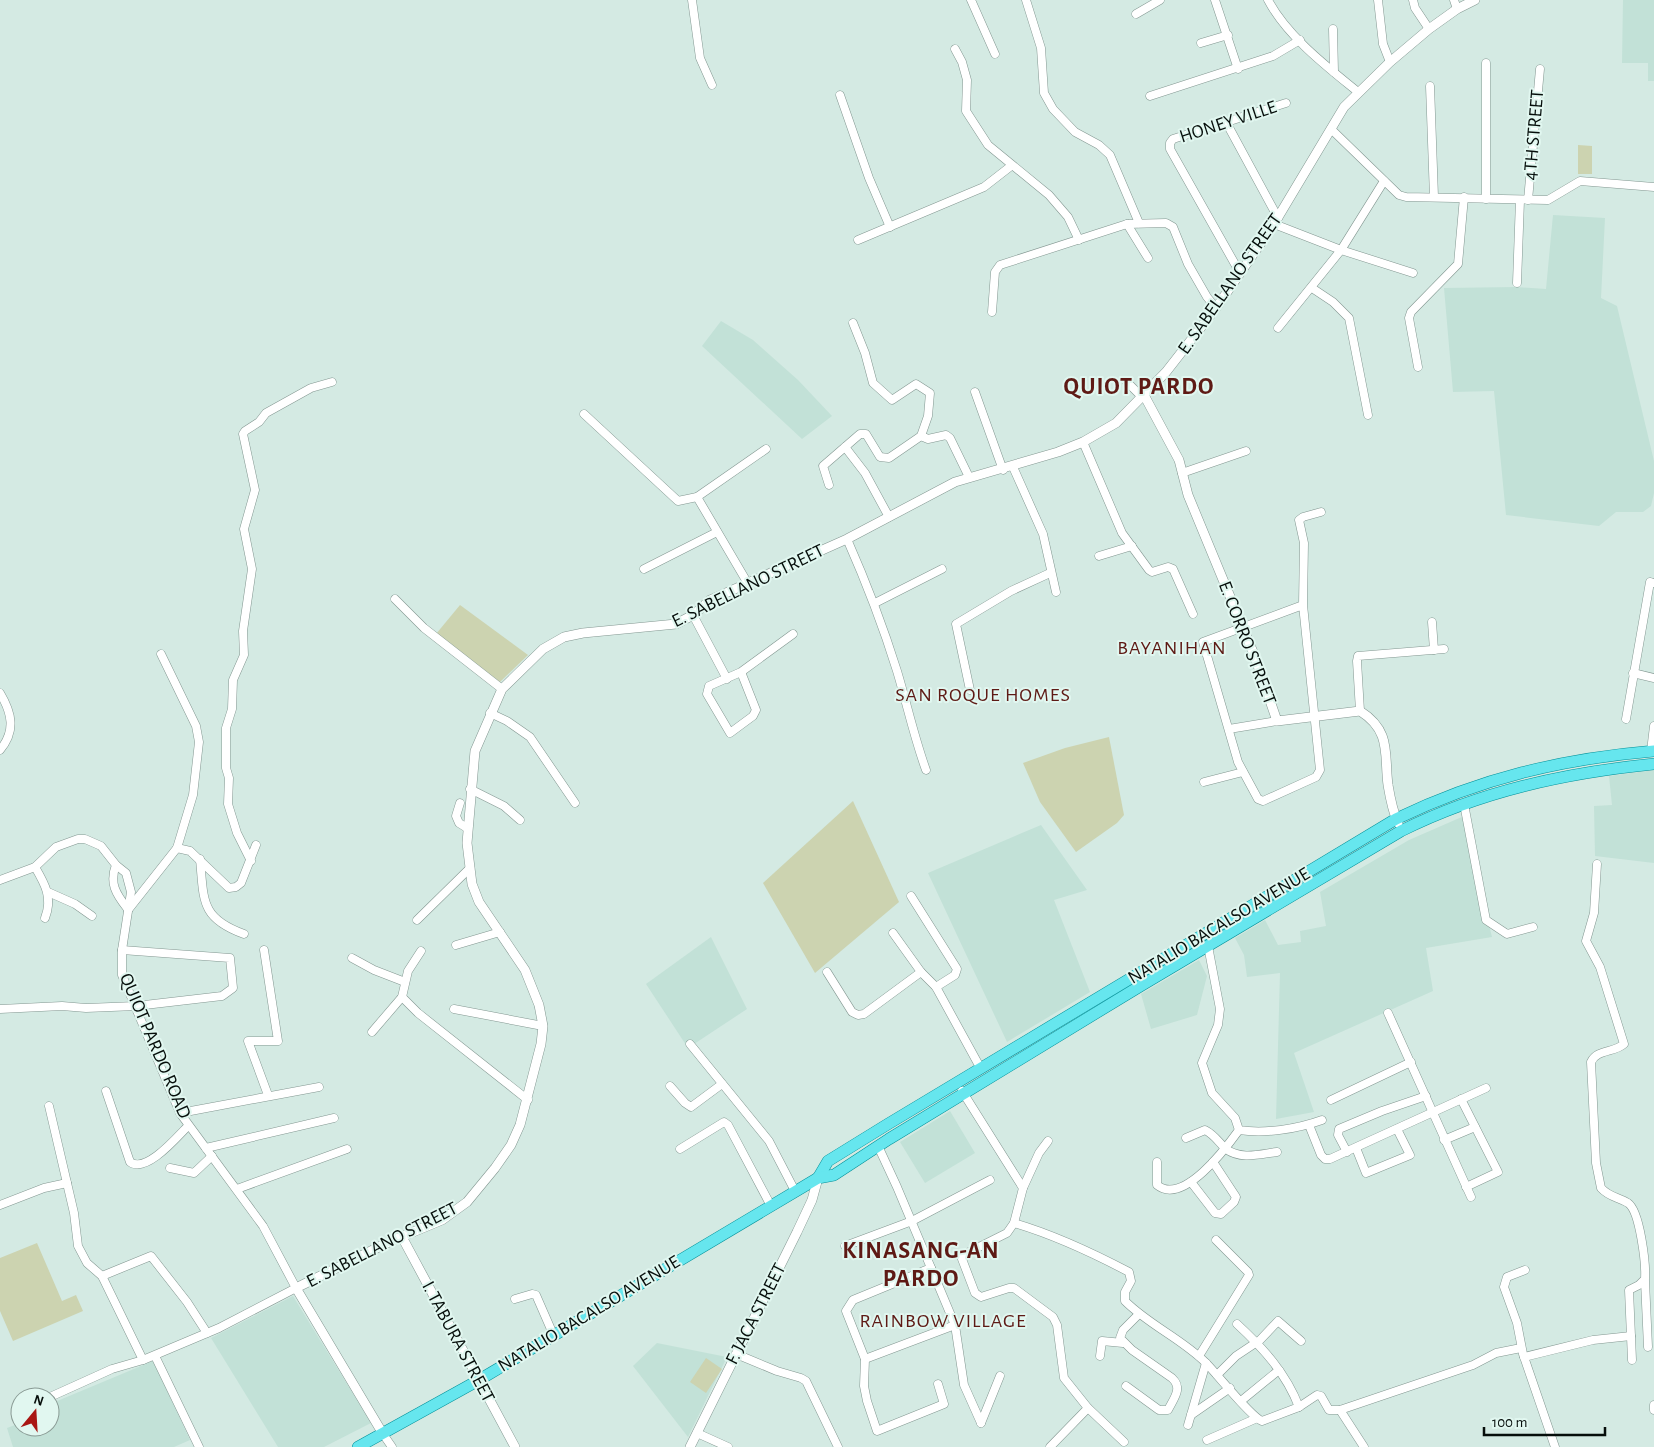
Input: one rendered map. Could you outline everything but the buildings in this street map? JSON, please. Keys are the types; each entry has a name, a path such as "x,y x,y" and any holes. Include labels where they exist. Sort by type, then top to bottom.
{"main road":[{"name":"NATALIO BACALSO AVENUE","path":"818,1178 828,1161 1396,820 1457,792 1509,775 1543,766 1652,751"},
{"name":"NATALIO BACALSO AVENUE","path":"358,1447 479,1380 795,1191 818,1178 834,1175 878,1146 1208,946 1402,831 1431,816 1542,780 1654,764"}],"street":[{"path":"692,0 700,58 712,85"},
{"path":"971,0 995,54"},
{"path":"1026,0 1041,48 1044,94 1053,109 1075,132 1099,145 1110,155 1139,223"},
{"path":"1136,14 1160,0"},
{"path":"1215,0 1238,69"},
{"path":"1268,0 1281,20 1300,40 1358,92"},
{"path":"1378,0 1383,44 1390,62"},
{"path":"1413,0 1415,8 1429,29"},
{"name":"E. SABELLANO STREET","path":"60,1392 112,1369 155,1356 206,1333 402,1237 442,1220 474,1195 511,1145 528,1100 536,1069 543,1026 539,1005 530,980 479,902 470,868 467,828 475,752 490,713 502,689 543,649 564,637 583,633 668,625 693,615 710,600 847,539 968,477 1013,467 1083,442 1116,423 1166,372 1216,308 1276,221 1344,107 1390,62 1455,5 1475,0"},
{"path":"1333,29 1334,72"},
{"path":"1200,43 1228,35"},
{"path":"1150,96 1238,69 1273,56 1300,40"},
{"path":"954,49 962,62 967,80 966,111 988,145 1048,195 1068,217 1079,240"},
{"path":"1486,63 1486,199"},
{"name":"4TH STREET","path":"1517,283 1524,200 1540,69"},
{"path":"1430,86 1434,197"},
{"path":"840,95 869,178 890,227"},
{"name":"HONEY VILLE","path":"1240,273 1170,149 1170,143 1173,139 1286,103"},
{"path":"1226,122 1276,221 1341,250 1413,273"},
{"path":"1331,129 1398,195 1548,200 1580,181 1654,187"},
{"path":"858,240 984,187 1012,166"},
{"path":"1278,328 1341,250 1384,181"},
{"path":"1418,367 1409,318 1411,312 1458,264 1464,197"},
{"path":"992,312 995,272 1000,265 1127,224 1139,223 1166,223 1173,227 1188,264 1207,297 1216,308"},
{"path":"1127,224 1148,258"},
{"path":"1312,288 1332,302 1349,318 1368,415"},
{"path":"828,485 823,466 863,433 880,457 884,459 921,436 928,416 930,393 916,384 894,400 889,399 873,383 865,352 853,323"},
{"path":"1126,381 1143,396"},
{"path":"251,861 237,834 228,804 229,778 226,768 226,728 232,709 233,680 244,655 243,630 252,570 244,530 255,490 243,434 244,431 259,422 266,413 312,388 332,382"},
{"path":"974,392 1003,470"},
{"name":"E. CORRO STREET","path":"1143,396 1179,460 1188,495 1254,657 1277,720 1360,711"},
{"path":"584,414 678,501 697,498 766,449"},
{"path":"921,436 928,439 946,435 950,438 968,477"},
{"path":"1083,442 1122,533 1146,567 1152,572 1168,566 1173,569 1193,614"},
{"path":"845,447 865,473 888,517"},
{"path":"1182,473 1246,451"},
{"path":"1013,467 1043,534 1050,573 1056,592"},
{"path":"697,498 747,582"},
{"path":"1303,605 1202,642 1242,772 1258,799 1263,801 1316,777 1320,770 1303,605 1304,543 1299,520 1321,512"},
{"path":"644,569 717,532"},
{"path":"847,539 875,603 898,673 914,737 926,770"},
{"path":"1099,556 1132,546"},
{"path":"875,603 942,568"},
{"path":"970,690 956,624 1011,590 1050,573"},
{"path":"1626,719 1650,582 1654,583"},
{"path":"395,600 424,628 502,689"},
{"path":"693,615 727,679"},
{"path":"1432,622 1434,650"},
{"path":"741,672 756,710 753,716 730,733 707,694 709,686 741,672 793,634"},
{"path":"1402,831 1396,820 1388,785 1387,749 1380,732 1367,715 1360,711 1357,660 1358,656 1444,649"},
{"path":"0,880 35,867 56,847 78,839 85,839 101,846 116,865 112,876 115,893 127,910 177,848 193,795 198,742 192,718 162,654"},
{"path":"1633,674 1654,678"},
{"path":"0,693 9,713 11,730 8,740 0,750"},
{"path":"490,713 507,721 530,738 575,803"},
{"path":"1230,730 1277,720"},
{"path":"1652,751 1654,726"},
{"path":"1204,782 1242,772"},
{"path":"470,789 504,806 520,820"},
{"path":"460,803 456,816 459,822 467,828"},
{"path":"1464,804 1486,920 1507,934 1533,927"},
{"path":"177,848 190,851 229,888 236,887 241,883 256,845"},
{"path":"200,859 204,903 218,921 244,934"},
{"path":"1597,864 1594,913 1586,941 1600,967 1624,1044 1620,1048 1599,1053 1591,1062 1596,1163 1601,1188 1606,1195 1628,1203 1634,1210 1642,1248 1648,1347"},
{"name":"QUIOT PARDO ROAD","path":"116,865 126,873 131,892 122,950 122,975 180,1113 263,1226 296,1288 384,1434"},
{"path":"35,867 48,892 49,908 45,918"},
{"path":"417,920 470,868"},
{"path":"48,892 75,904 92,916"},
{"path":"911,896 956,969 955,975 936,987"},
{"path":"456,945 500,932"},
{"path":"893,933 921,972 936,987 981,1069"},
{"path":"1208,946 1220,1009 1218,1025 1202,1063 1212,1093 1235,1118 1239,1130"},
{"path":"0,1009 62,1006 86,1008 136,1006 222,996 230,992 234,984 230,958 122,950"},
{"path":"264,950 278,1041 248,1041 268,1096"},
{"path":"372,1032 402,997 408,971 421,951"},
{"path":"352,958 405,982"},
{"path":"827,972 852,1012 858,1015 864,1014 921,972"},
{"path":"402,997 418,1013 528,1100"},
{"path":"454,1009 543,1026"},
{"path":"1388,1013 1426,1096 1431,1113 1471,1197"},
{"path":"690,1044 769,1141 795,1191"},
{"path":"1330,1100 1411,1062"},
{"path":"956,1083 1023,1188"},
{"path":"670,1086 690,1107 722,1084"},
{"path":"180,1113 319,1087"},
{"path":"1309,1125 1321,1156 1325,1159 1347,1152 1486,1088"},
{"path":"106,1091 130,1162 134,1165 140,1165 163,1151 188,1126"},
{"path":"1347,1152 1338,1135 1339,1129 1382,1110 1426,1096"},
{"path":"1461,1100 1498,1172 1466,1187"},
{"path":"49,1106 67,1183 78,1246 87,1263 102,1276 143,1360"},
{"path":"206,1148 334,1118"},
{"path":"1239,1130 1251,1132 1309,1125 1322,1120"},
{"path":"680,1149 724,1122 728,1125 770,1206"},
{"path":"1444,1140 1475,1127"},
{"path":"1356,1148 1366,1173 1410,1155 1397,1129"},
{"path":"1186,1138 1205,1130 1216,1136 1226,1148 1238,1155 1277,1152"},
{"path":"1156,1162 1157,1185 1160,1188 1178,1189 1191,1182 1214,1162 1239,1130"},
{"path":"1048,1141 1039,1153 1023,1188 1014,1223 1007,1233 963,1256 962,1259 975,1293 981,1297 1014,1288 1053,1316 1064,1378 1088,1408 1124,1442"},
{"path":"878,1146 912,1221 954,1324 964,1385 982,1423 1000,1376"},
{"path":"237,1189 347,1149"},
{"path":"170,1168 194,1173 212,1156"},
{"path":"1191,1182 1218,1215 1234,1202 1236,1197 1214,1162"},
{"name":"F. JACA STREET","path":"690,1447 797,1232 812,1200 818,1178"},
{"path":"845,1246 912,1221 990,1180"},
{"path":"0,1205 44,1188 67,1183"},
{"path":"1014,1223 1057,1237 1129,1272 1131,1281 1124,1297 1139,1314 1199,1356 1230,1388 1255,1419 1262,1421 1299,1407 1317,1395 1321,1396 1329,1410 1340,1410 1473,1365 1485,1357 1502,1351 1521,1348"},
{"name":"I. TABURA STREET","path":"402,1237 515,1447"},
{"path":"1199,1356 1249,1275 1216,1240"},
{"path":"102,1276 151,1256 187,1302 206,1333"},
{"path":"931,1268 853,1300 846,1311 866,1359 866,1394 877,1431 944,1404 938,1384"},
{"path":"1525,1270 1507,1278 1504,1282 1517,1323 1521,1348 1555,1447"},
{"path":"1632,1360 1629,1290 1645,1280"},
{"path":"515,1299 532,1294 536,1295 553,1334"},
{"path":"1126,1386 1159,1410 1168,1410 1178,1390 1178,1383 1123,1343 1120,1338 1122,1330 1139,1314"},
{"path":"1217,1375 1240,1352 1256,1342 1278,1321 1301,1341"},
{"path":"866,1359 954,1324"},
{"path":"1237,1324 1256,1342 1279,1370 1290,1387 1299,1407"},
{"path":"1524,1357 1593,1340 1631,1336"},
{"path":"1100,1356 1102,1341 1123,1343"},
{"path":"736,1354 777,1371 801,1378 806,1382 838,1447"},
{"path":"155,1356 199,1447"},
{"path":"1188,1425 1206,1363"},
{"path":"1241,1401 1279,1370"},
{"path":"1191,1415 1230,1388"},
{"path":"1050,1447 1088,1408"},
{"path":"1340,1410 1364,1447"},
{"path":"1207,1440 1255,1419"},
{"path":"697,1433 728,1447"},
{"path":"384,1434 392,1447"}],"shaded area":[{"path":"1623,0 1654,0 1654,81 1648,81 1648,63 1622,63"},
{"path":"1578,145 1592,146 1592,174 1578,174"},
{"path":"1553,215 1605,218 1601,298 1617,306 1654,461 1654,493 1651,506 1643,512 1616,512 1599,526 1506,515 1494,391 1453,392 1444,288 1516,287 1546,289"},
{"path":"721,321 753,340 798,380 832,416 802,439 702,346"},
{"path":"460,605 528,655 500,682 436,634"},
{"path":"1109,737 1124,815 1117,823 1076,852 1040,802 1023,763 1065,748"},
{"path":"1654,770 1654,863 1595,856 1594,806 1612,805 1609,776"},
{"path":"853,801 899,902 815,973 763,883"},
{"path":"1464,816 1480,910 1483,921 1489,925 1492,937 1426,948 1433,991 1294,1053 1314,1112 1276,1119 1280,973 1247,977 1244,955 1235,938 1265,920 1278,945 1301,942 1300,931 1326,926 1320,892 1409,840"},
{"path":"1041,825 1087,890 1054,900 1090,992 1007,1042 928,873"},
{"path":"711,937 747,1009 688,1048 646,984"},
{"path":"1199,960 1207,976 1197,1015 1151,1029 1141,994"},
{"path":"950,1111 975,1153 925,1183 900,1142"},
{"path":"37,1243 62,1301 76,1295 83,1311 13,1341 0,1311 0,1258"},
{"path":"293,1296 371,1423 324,1447 278,1447 211,1338"},
{"path":"657,1343 727,1357 688,1437 633,1366"},
{"path":"706,1358 722,1369 706,1393 690,1382"},
{"path":"153,1361 190,1440 174,1447 13,1447 7,1428 10,1427 10,1437 60,1437 60,1400"}],"district":[{"name":"QUIOT PARDO","path":"1139,387"},
{"name":"BAYANIHAN","path":"1172,648"},
{"name":"SAN ROQUE HOMES","path":"983,695"},
{"name":"KINASANG-AN PARDO","path":"921,1265"},
{"name":"RAINBOW VILLAGE","path":"943,1321"}]}
